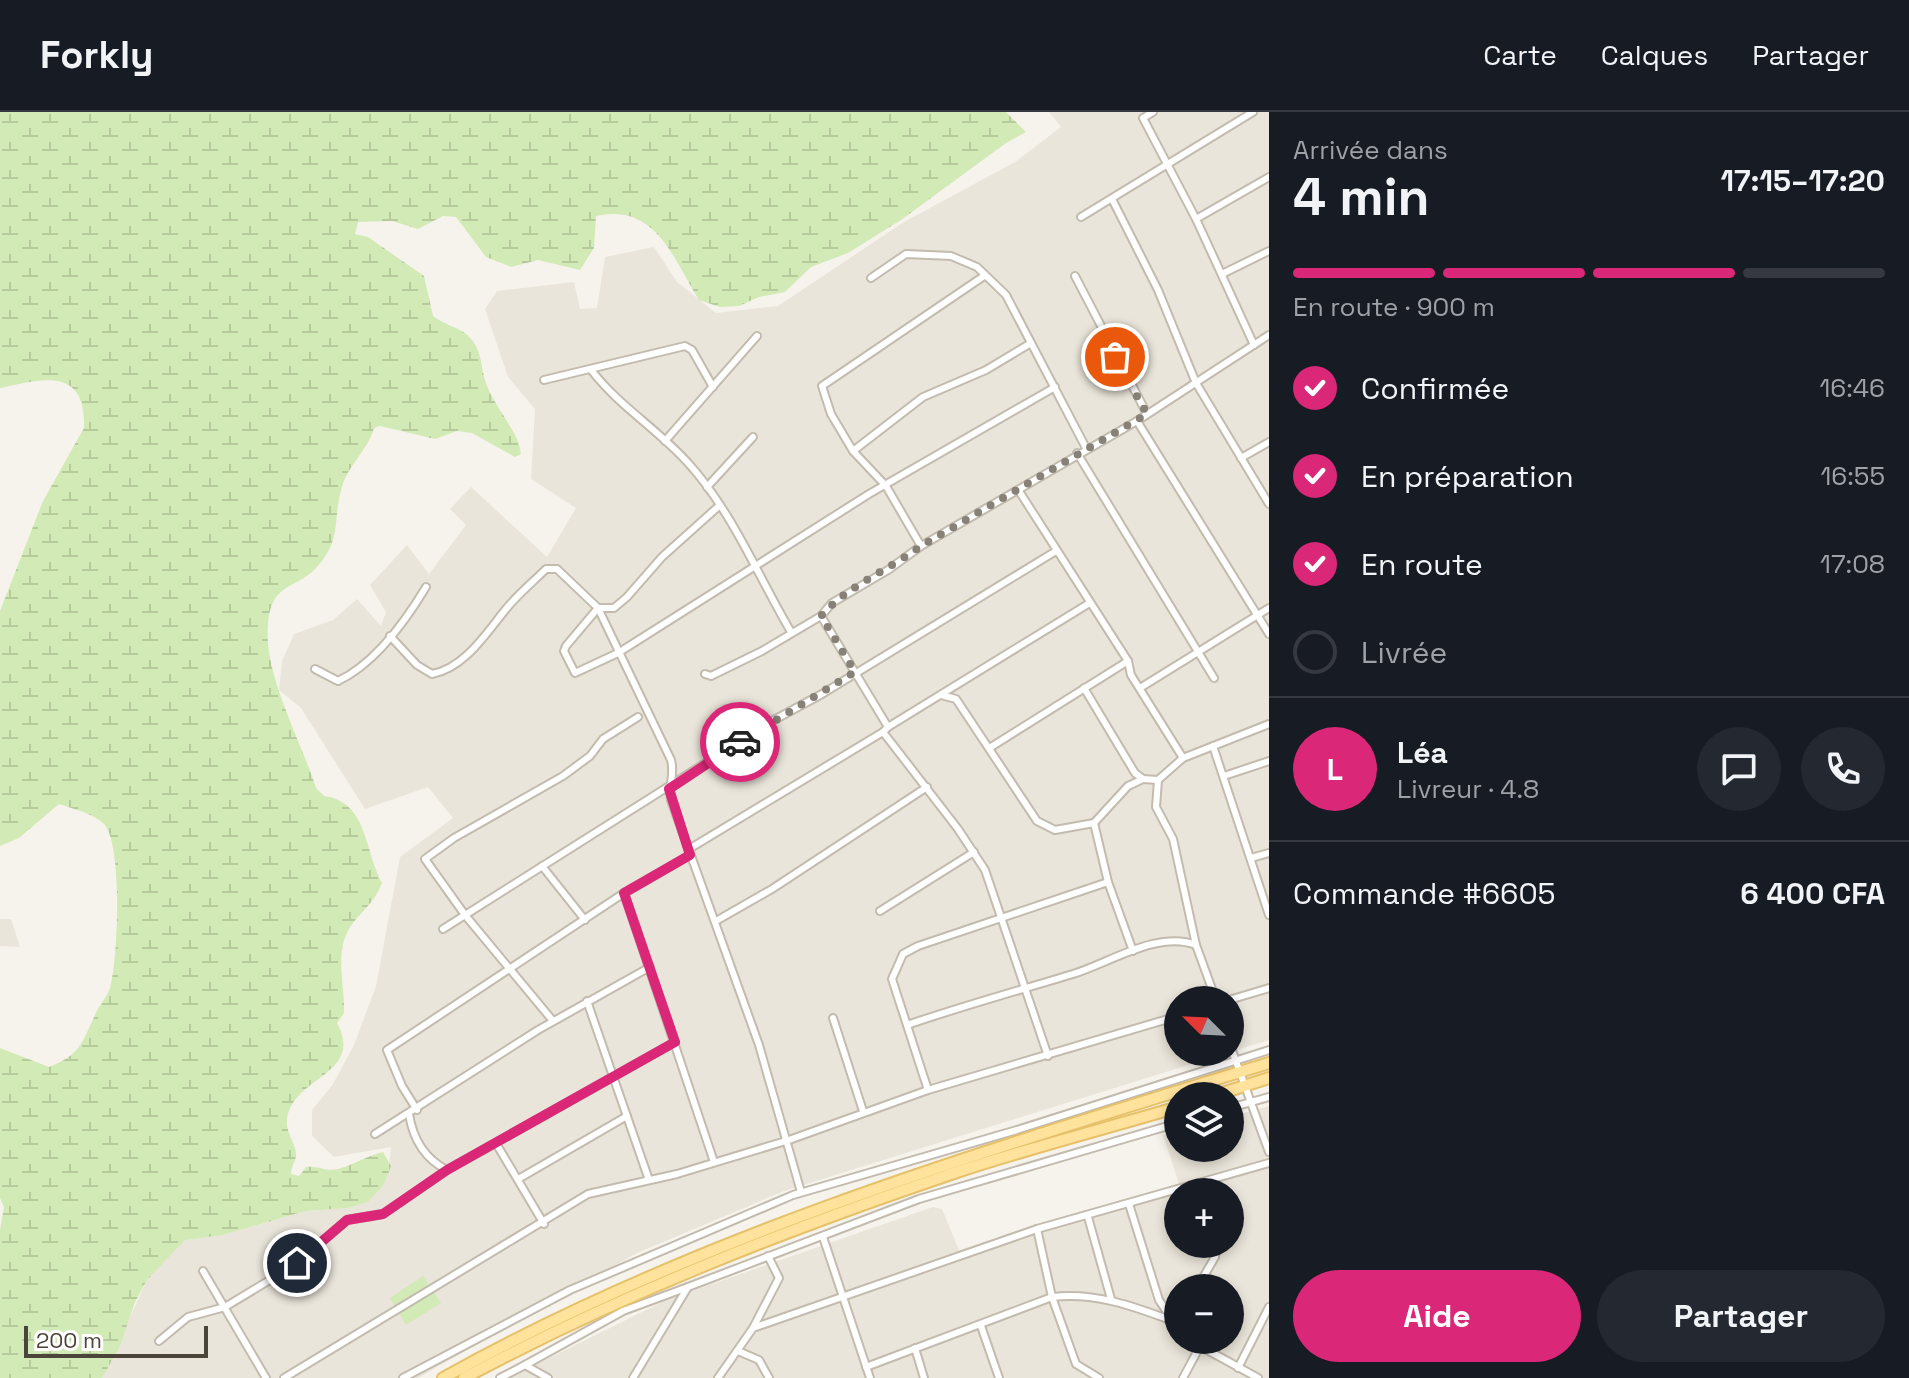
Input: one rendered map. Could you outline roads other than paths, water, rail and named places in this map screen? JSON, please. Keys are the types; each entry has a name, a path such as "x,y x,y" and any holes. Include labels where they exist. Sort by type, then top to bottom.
{"main road":[{"path":"1244,1065 1269,1063"},
{"path":"443,1378 585,1306 734,1242 1238,1066"},
{"path":"1246,1086 1269,1078"},
{"path":"464,1378 624,1299 859,1207 959,1171 1164,1111"}],"street":[{"path":"1153,112 1143,118 1196,219 1254,345"},
{"path":"1081,217 1253,112"},
{"path":"1196,219 1269,177"},
{"path":"1112,199 1158,290 1196,383 1269,504"},
{"path":"1222,274 1269,251"},
{"path":"871,278 898,257 918,252 951,256 977,267 1006,295 1086,448"},
{"path":"921,546 886,486 853,451 831,414 822,386 984,276"},
{"path":"1075,276 1147,414"},
{"path":"705,674 711,676 762,651 821,616 832,603 888,570 921,546 1137,421 1269,335"},
{"path":"665,441 757,336"},
{"path":"853,451 923,397 986,370 1031,343"},
{"path":"544,380 592,371 685,346 692,350 713,387"},
{"path":"592,371 614,398 665,441 707,487 791,632"},
{"path":"720,505 662,557 614,608 598,608 566,646 565,654 577,674 618,653 752,566 966,435 1055,387"},
{"path":"1137,421 1269,634"},
{"path":"707,487 753,437"},
{"path":"1241,458 1269,442"},
{"path":"1077,453 1214,678"},
{"path":"1019,491 1088,604 1128,661 1140,688 1183,758"},
{"path":"443,929 669,789 772,721 786,716 1056,551"},
{"path":"390,636 417,665 432,674 443,672 488,636 506,609 546,569 557,569 598,608 671,760 675,775 669,789 789,1140 801,1192"},
{"path":"315,669 339,681 390,636 410,614 426,587"},
{"path":"417,1110 402,1086 387,1050 624,893 1088,604"},
{"path":"1140,688 1269,608"},
{"path":"821,616 886,730 974,852 988,878 1048,1056"},
{"path":"991,747 1128,661"},
{"path":"1084,688 1135,773 1143,779"},
{"path":"941,695 956,699 973,728 991,747 1037,821 1055,830 1094,823 1128,786 1143,779 1158,780"},
{"path":"553,1021 436,878 426,858 454,838 563,776 590,756 603,739 638,717"},
{"path":"1211,986 1196,945 1173,839 1156,807 1158,780 1183,758 1269,724"},
{"path":"1213,746 1269,915"},
{"path":"1224,776 1269,761"},
{"path":"716,921 772,889 927,787"},
{"path":"1094,823 1108,882 1133,951"},
{"path":"880,911 974,852"},
{"path":"1251,858 1269,853"},
{"path":"542,866 585,920"},
{"path":"928,1090 892,979 903,954 914,947 1108,882"},
{"path":"624,893 714,1162"},
{"path":"907,1025 1081,972 1133,951 1178,942 1196,945"},
{"path":"375,1134 553,1021 650,967"},
{"path":"1244,996 1269,988"},
{"path":"587,1001 649,1180"},
{"path":"833,1018 863,1111"},
{"path":"284,1378 544,1224 588,1194 789,1140 928,1090 1164,1020"},
{"path":"159,1341 188,1317 225,1307 297,1263 347,1220 383,1214 447,1170 497,1145 675,1042"},
{"path":"1244,1063 1269,1050"},
{"path":"403,1378 570,1290 801,1192 1238,1066 1269,1152"},
{"path":"1244,1104 1269,1097"},
{"path":"409,1114 416,1139 428,1157 447,1170"},
{"path":"520,1178 627,1116"},
{"path":"500,1378 623,1311 768,1256 936,1193 1164,1127"},
{"path":"497,1145 520,1178 544,1224"},
{"path":"1220,1178 1269,1163"},
{"path":"753,1328 1037,1229 1164,1194"},
{"path":"1129,1204 1159,1300 1164,1306"},
{"path":"859,1207 863,1221"},
{"path":"1088,1217 1111,1299"},
{"path":"1037,1229 1052,1297 1076,1364 1099,1378"},
{"path":"823,1237 870,1378"},
{"path":"718,1378 753,1328 779,1278 768,1256"},
{"path":"203,1271 266,1378"},
{"path":"633,1378 688,1287"},
{"path":"866,1367 1052,1297 1080,1294 1111,1299 1164,1317"},
{"path":"1238,1368 1269,1307"},
{"path":"981,1326 999,1378"},
{"path":"915,1348 924,1378"},
{"path":"738,1351 759,1360 769,1378"},
{"path":"1183,1378 1196,1354"},
{"path":"1211,1354 1258,1378"},
{"path":"525,1365 548,1378"}]}
